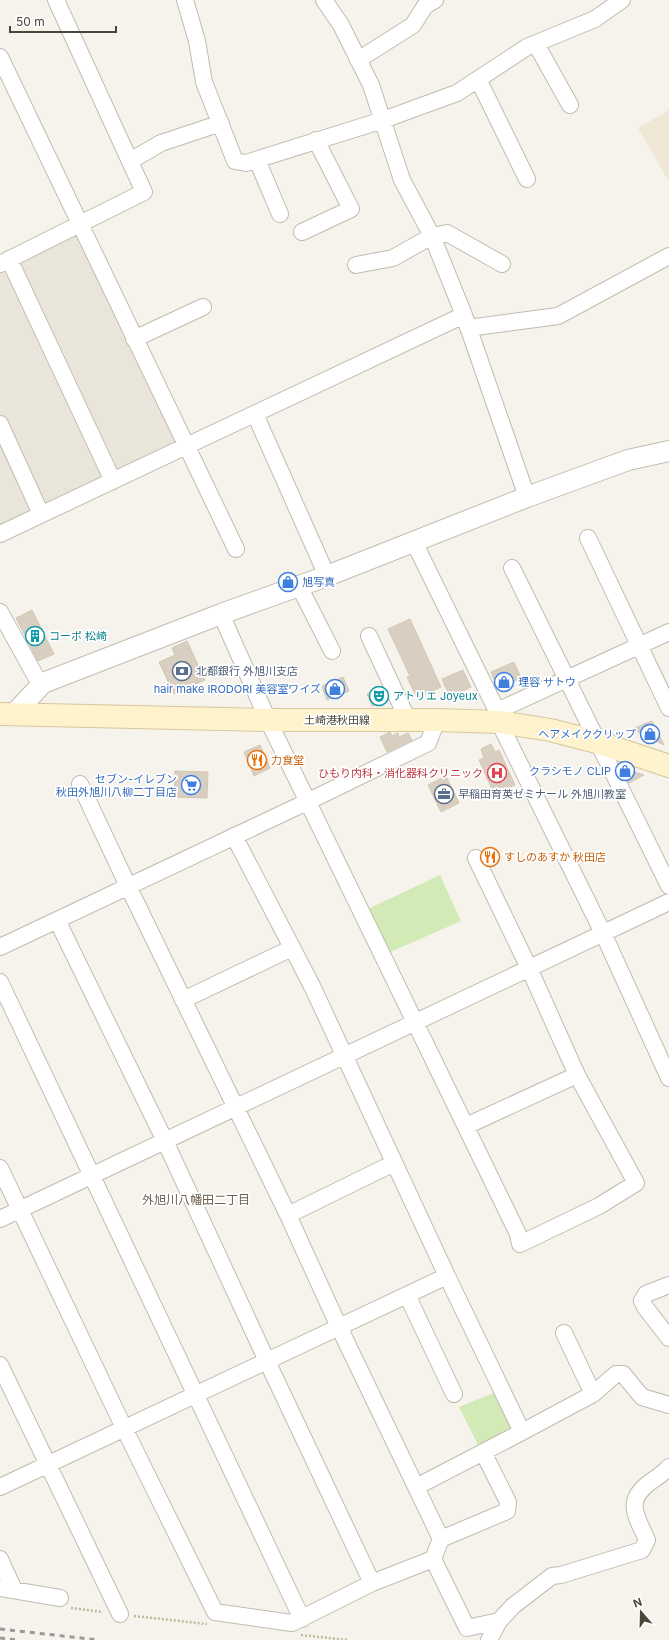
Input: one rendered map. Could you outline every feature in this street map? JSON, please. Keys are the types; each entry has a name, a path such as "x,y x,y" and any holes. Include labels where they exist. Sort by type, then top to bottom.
{"main road":[{"name":"土崎港秋田線","path":"7,714 268,720 436,720 498,717 597,742 669,766"}],"street":[{"path":"56,0 144,192 5,261 113,481"},
{"path":"186,0 197,41 204,82 235,161 246,163 383,120 457,93 527,47 595,19 622,0"},
{"path":"324,0 341,24 371,85 402,180 432,236 466,321 527,497"},
{"path":"358,60 413,25 425,6 435,0"},
{"path":"536,44 570,105"},
{"path":"0,57 236,549"},
{"path":"478,79 526,179"},
{"path":"130,161 161,143 220,123"},
{"path":"302,232 351,209 316,140"},
{"path":"257,160 280,214"},
{"path":"356,265 393,258 432,236 447,233 502,264"},
{"path":"0,534 255,414 466,321 558,316 669,256"},
{"path":"134,339 203,307"},
{"path":"255,414 327,576"},
{"path":"0,424 41,514"},
{"path":"7,714 43,683 221,614 327,576 527,497 628,460 669,451"},
{"path":"588,538 641,646 669,708"},
{"path":"414,542 603,933 669,1078"},
{"path":"512,568 669,886"},
{"path":"299,586 332,651"},
{"path":"0,612 41,686"},
{"path":"221,614 268,720 518,1234 520,1244 599,1206 636,1183 577,1075 529,968 476,858"},
{"path":"498,717 566,680 669,632"},
{"path":"369,636 408,720"},
{"path":"0,947 308,801 428,742 436,720"},
{"path":"80,784 288,1215 339,1327 441,1539"},
{"path":"234,836 312,986 447,1276 522,1432"},
{"path":"0,1219 669,902"},
{"path":"57,920 165,1141 372,1583"},
{"path":"183,1000 292,948"},
{"path":"0,982 302,1619"},
{"path":"466,1126 577,1075"},
{"path":"288,1215 394,1163"},
{"path":"0,1168 124,1428 215,1612 292,1623 372,1583 433,1559 441,1539 507,1511 508,1502 483,1452"},
{"path":"0,1488 447,1276"},
{"path":"669,1285 646,1294 642,1301 645,1308 669,1338"},
{"path":"407,1295 454,1394"},
{"path":"564,1333 593,1394"},
{"path":"0,1365 120,1614"},
{"path":"416,1487 593,1394 616,1374 623,1374 642,1397 669,1405"},
{"path":"489,1640 499,1620 513,1606 552,1576 561,1575 642,1550 647,1540 633,1509 637,1495 669,1467"},
{"path":"0,1559 7,1589 64,1603"},
{"path":"433,1559 467,1628 499,1620"}],"path":[{"path":"64,1603 120,1614 207,1624"},
{"path":"294,1634 348,1640"}],"shaded area":[{"path":"669,110 669,182 638,128"},
{"path":"80,225 186,447 0,537 0,263"}],"green space":[{"path":"440,875 461,921 388,953 368,909"},
{"path":"496,1392 514,1429 479,1447 459,1407"}],"building":[{"name":"コーポ 松崎","path":"32,610 54,654 38,661 16,618"},
{"path":"410,619 441,687 417,698 407,677 410,676 388,629"},
{"name":"北都銀行 外旭川支店","path":"187,641 205,680 174,694 159,662 175,655 172,648"},
{"name":"理容 サトウ","path":"514,662 521,678 498,689 491,672"},
{"path":"463,670 471,687 450,697 442,679"},
{"name":"hair make IRODORI 美容室ワイズ","path":"343,677 349,691 327,700 322,686"},
{"name":"アトリエ Joyeux","path":"382,687 388,700 372,706 367,694"},
{"name":"ヘアメイククリップ","path":"652,721 664,745 632,729"},
{"path":"390,732 392,736 398,733 399,737 408,733 412,740 387,752 380,737"},
{"name":"ひもり内科・消化器科クリニック","path":"491,744 495,752 499,750 515,785 494,794 479,760 484,758 481,749"},
{"name":"力食堂","path":"260,745 270,768 254,776 244,752"},
{"name":"クラシモノ CLIP","path":"621,768 644,775 629,783"},
{"name":"セブン-イレブン 秋田外旭川八柳二丁目店","path":"175,771 208,772 207,798 174,797"},
{"name":"早稲田育英ゼミナール 外旭川教室","path":"446,776 459,803 441,812 428,785"}],"railway":[{"path":"0,1629 99,1640"},
{"path":"0,1638 17,1640"}],"place":[{"name":"旭写真","path":"288,582"},
{"name":"コーポ 松崎","path":"35,636"},
{"name":"北都銀行 外旭川支店","path":"182,671"},
{"name":"理容 サトウ","path":"504,682"},
{"name":"hair make IRODORI 美容室ワイズ","path":"335,689"},
{"name":"アトリエ Joyeux","path":"379,696"},
{"name":"ヘアメイククリップ","path":"650,734"},
{"name":"力食堂","path":"257,760"},
{"name":"クラシモノ CLIP","path":"625,771"},
{"name":"ひもり内科・消化器科クリニック","path":"497,773"},
{"name":"セブン-イレブン 秋田外旭川八柳二丁目店","path":"191,785"},
{"name":"早稲田育英ゼミナール 外旭川教室","path":"444,794"},
{"name":"すしのあすか 秋田店","path":"490,857"}],"district":[{"name":"外旭川八幡田二丁目","path":"196,1200"}]}
